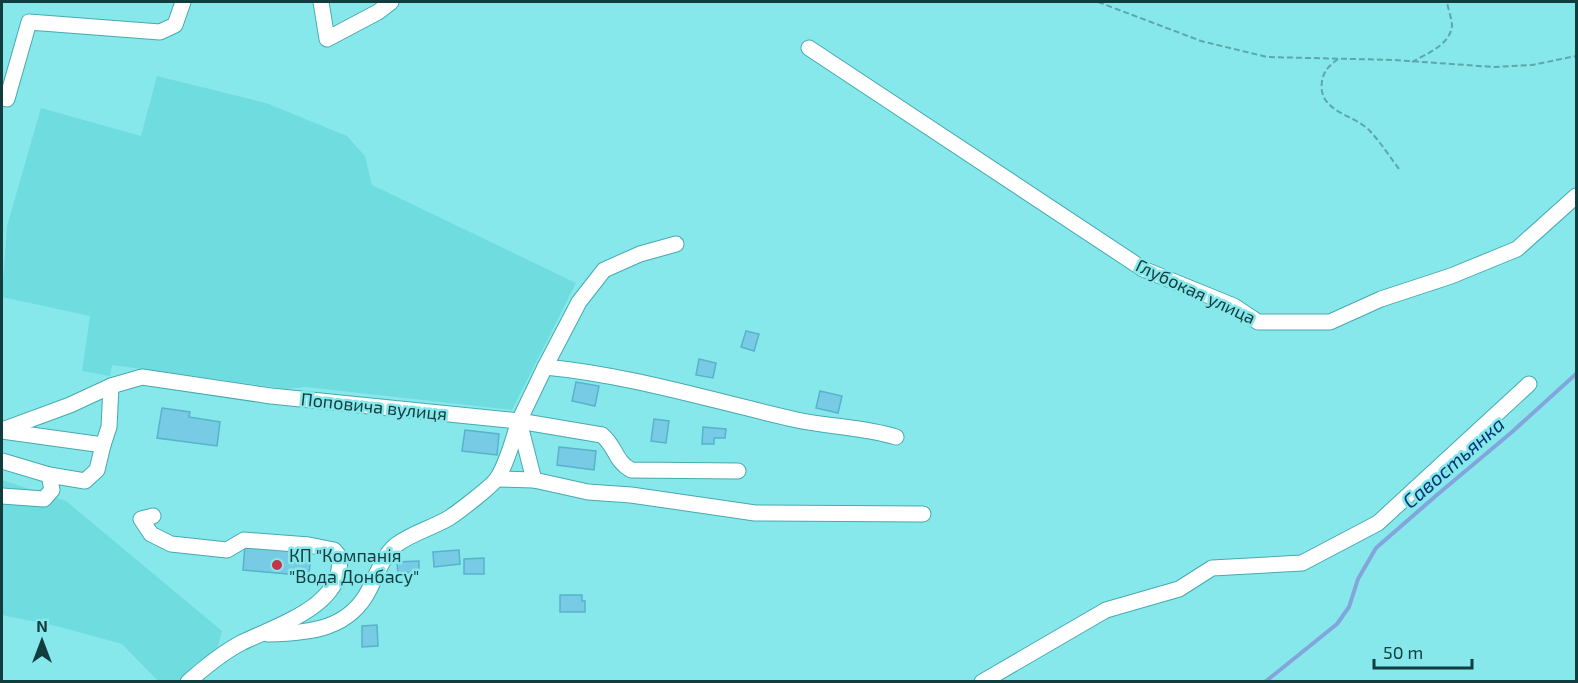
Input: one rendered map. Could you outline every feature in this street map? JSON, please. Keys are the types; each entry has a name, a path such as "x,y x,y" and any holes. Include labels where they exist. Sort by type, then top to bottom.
{"street":[{"path":"2,98 7,99 28,22 160,32 174,25 183,2"},
{"path":"321,2 327,39 378,12 391,2"},
{"name":"Глубокая улица","path":"809,48 1143,269 1234,306 1258,322 1330,322 1381,299 1451,276 1517,249 1576,196"},
{"path":"262,634 305,633 339,622 364,600 385,558 395,546 449,517 498,479 519,422 544,367 579,302 604,270 640,254 676,244"},
{"path":"544,367 612,376 822,425 877,431 896,436"},
{"name":"Поповича вулиця","path":"2,431 70,405 111,386 142,377 271,396 519,422 602,435 612,444 620,463 631,470 738,471"},
{"path":"981,681 1106,610 1179,589 1212,568 1302,563 1378,523 1529,384"},
{"path":"2,461 50,475 85,481 98,470 109,428 111,386"},
{"path":"519,422 534,480"},
{"path":"2,431 103,445"},
{"path":"2,496 44,500 52,490 50,475"},
{"path":"498,479 534,480 588,492 631,495 755,513 923,514"},
{"path":"153,516 141,519 151,534 171,544 227,550 244,540 309,545 334,550 339,556 339,574 322,599 306,612 241,643 212,661 188,681"}],"path":[{"path":"1098,2 1201,41 1267,57 1494,67 1532,65 1576,56"},
{"path":"1412,62 1441,45 1449,35 1452,25 1447,2"},
{"path":"1338,59 1330,64 1324,74 1321,84 1323,96 1329,106 1349,116 1370,131 1399,169"}],"shaded area":[{"path":"157,76 266,103 347,136 365,156 372,185 576,283 512,410 306,387 287,389 112,365 110,376 82,371 90,316 2,297 7,226 41,108 141,136"},
{"path":"2,480 66,501 222,631 217,650 194,665 180,681 158,681 122,644 56,626 2,615"}],"building":[{"path":"746,331 759,334 754,351 741,347"},
{"path":"699,359 716,363 713,378 696,375"},
{"path":"576,382 599,386 595,406 572,401"},
{"path":"820,391 842,396 838,413 816,408"},
{"path":"162,408 190,412 189,417 220,422 217,446 157,438"},
{"path":"654,419 669,421 666,443 651,441"},
{"path":"703,427 726,429 725,438 714,438 714,444 702,444"},
{"path":"465,430 499,434 497,455 462,451"},
{"path":"559,447 596,451 594,470 557,465"},
{"path":"245,545 311,551 309,576 243,570"},
{"path":"459,550 460,564 434,567 433,552"},
{"path":"484,558 484,574 464,574 464,559"},
{"path":"419,561 419,572 398,573 397,562"},
{"path":"560,595 582,595 582,601 585,601 585,612 560,612"},
{"path":"377,625 378,646 362,647 362,626"}],"waterway":[{"name":"Савостьянка","path":"1265,682 1337,624 1349,607 1358,579 1376,548 1576,374"}],"place":[{"name":"КП \"Компанія \"Вода Донбасу\"","path":"277,565"}]}
